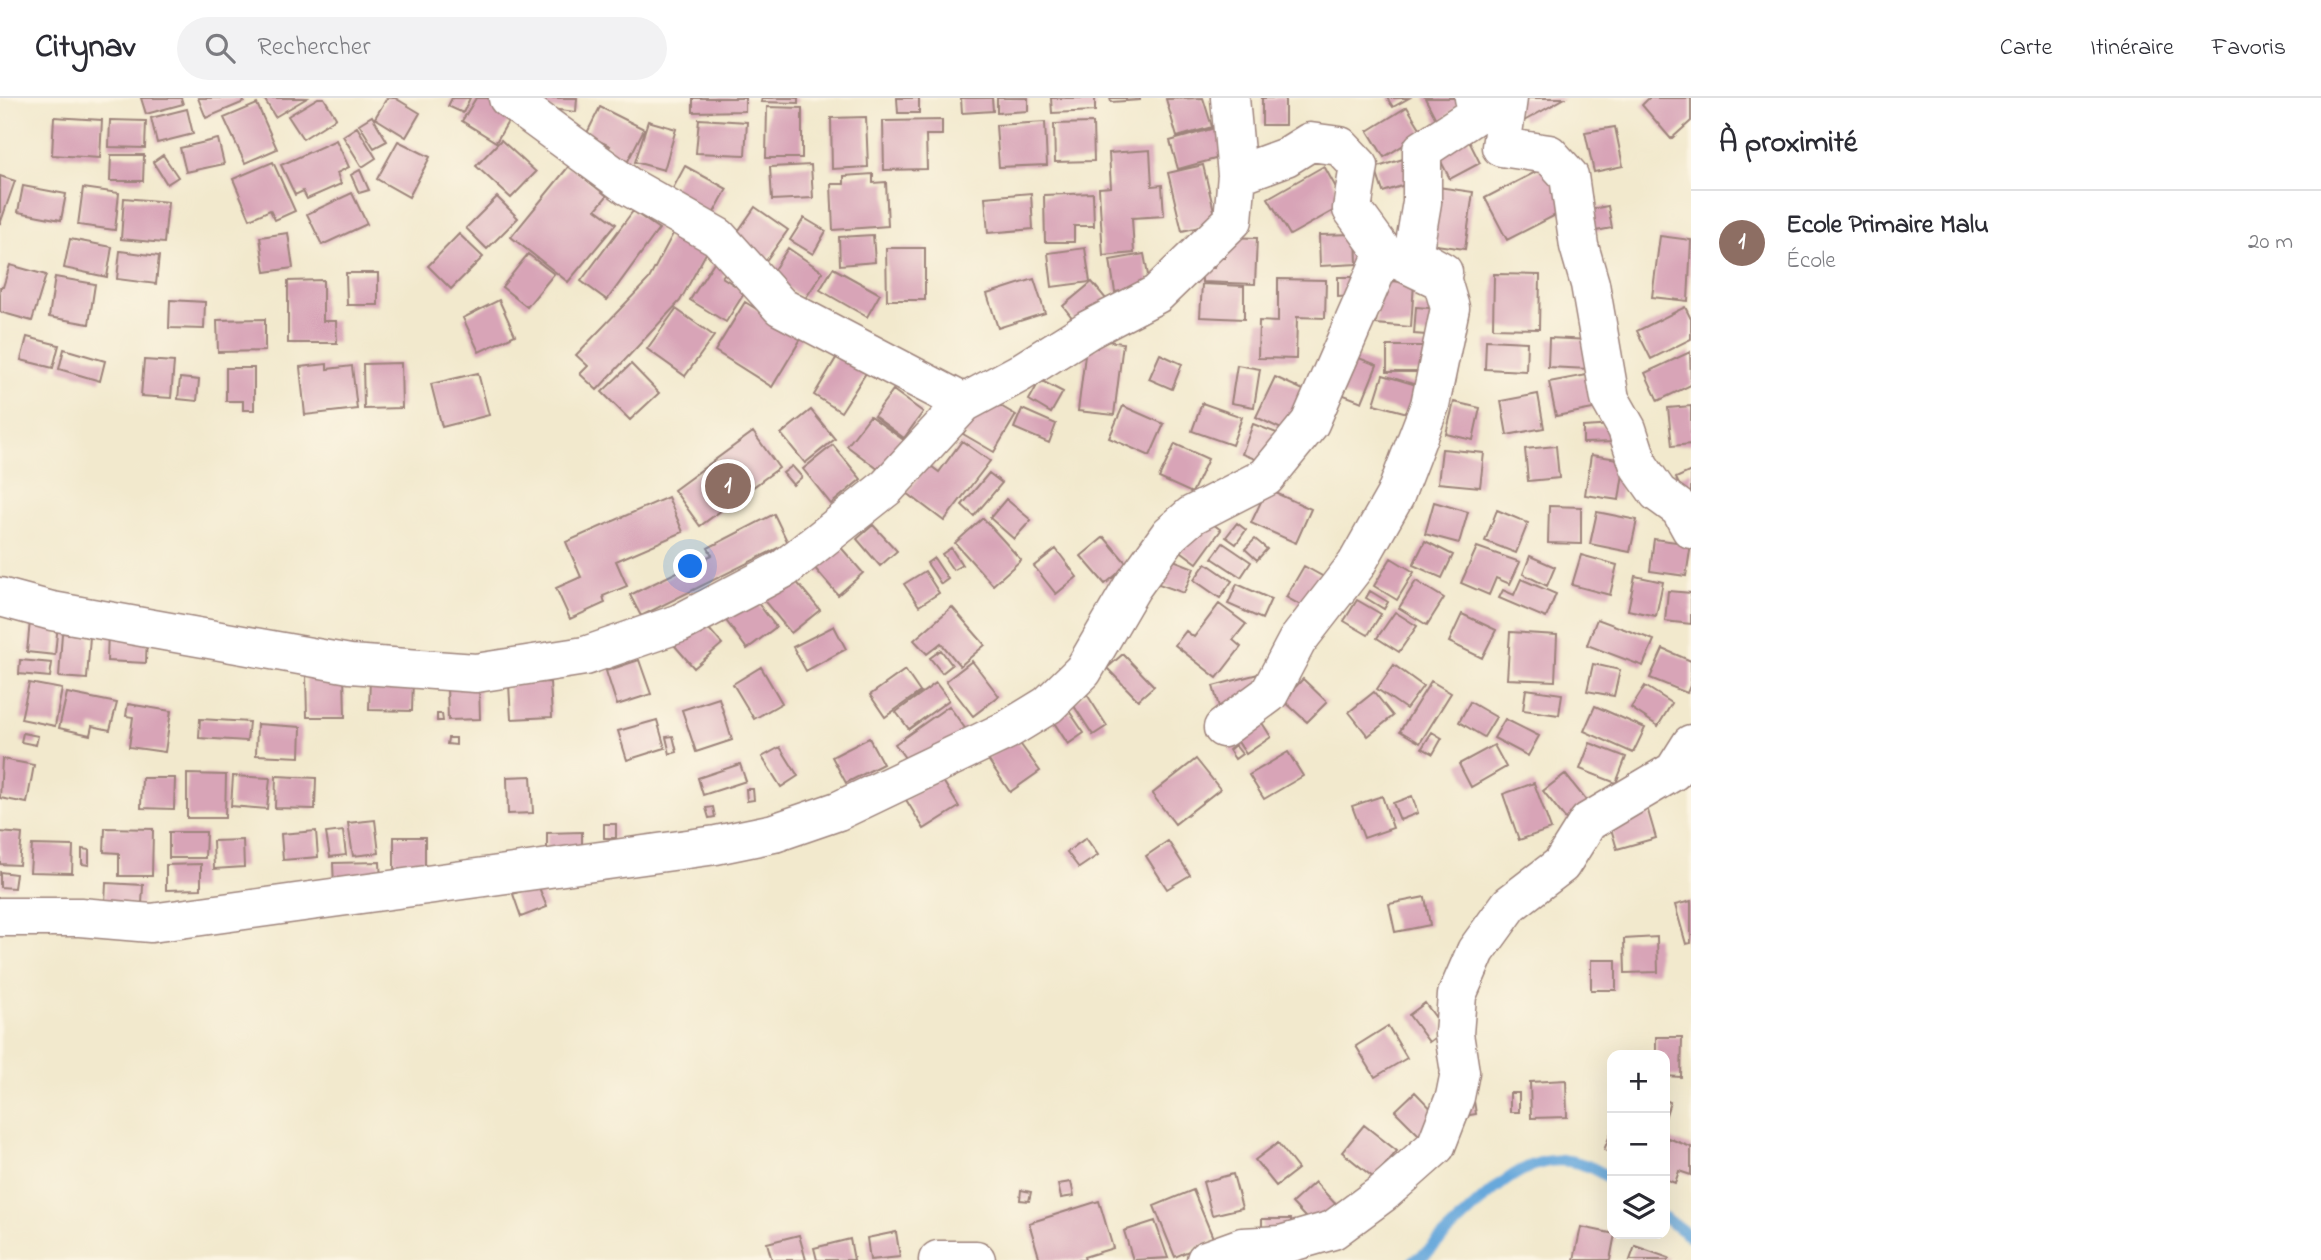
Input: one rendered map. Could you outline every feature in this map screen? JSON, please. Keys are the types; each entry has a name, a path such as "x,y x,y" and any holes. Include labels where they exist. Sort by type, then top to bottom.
{"street":[{"path":"508,98 628,186 718,237 781,307 964,403"},
{"path":"0,597 52,611 350,664 476,673 585,656 680,623 785,568 887,487 964,403 1020,373 1088,330 1157,294 1233,220 1237,175 1230,98"},
{"path":"1450,308 1471,323 1470,288 1413,255 1422,202 1422,150 1481,111 1474,98"},
{"path":"1508,98 1501,147 1549,154 1569,176 1609,399 1628,429 1639,466 1658,494 1680,509 1691,529"},
{"path":"1223,727 1269,694 1297,641 1356,565 1395,496 1430,405 1450,308 1442,281 1384,253 1352,209 1359,166 1340,146 1310,142 1286,157 1237,175"},
{"path":"0,917 80,917 151,923 716,845 774,833 838,811 1007,730 1048,705 1083,671 1132,587 1170,534 1192,515 1266,477 1310,423 1384,253"},
{"path":"1206,1260 1242,1247 1282,1245 1333,1230 1383,1193 1436,1146 1455,1097 1460,1072 1454,1034 1457,995 1476,951 1510,904 1561,866 1588,822 1674,771 1691,744"},
{"path":"938,1260 976,1260"}],"building":[{"path":"141,98 181,98 183,104 146,114"},
{"path":"198,98 242,98 244,102 206,118"},
{"path":"307,98 275,117 265,100"},
{"path":"318,98 324,98 336,118 303,139 288,116"},
{"path":"387,98 395,98 420,113 406,137 375,118"},
{"path":"452,98 470,98 463,113 448,106"},
{"path":"476,98 488,98 513,113 496,142 462,121"},
{"path":"534,98 577,98 576,112 533,107"},
{"path":"693,98 745,98 745,111 693,112"},
{"path":"762,98 798,98 798,103 761,102"},
{"path":"897,98 919,98 919,113 898,113"},
{"path":"961,98 992,98 993,111 962,113"},
{"path":"997,98 1028,98 1028,111 997,113"},
{"path":"1051,98 1095,98 1095,111 1052,113"},
{"path":"1110,98 1140,98 1140,100 1111,102"},
{"path":"1203,98 1212,127 1177,137 1166,99"},
{"path":"1262,98 1285,98 1285,125 1262,125"},
{"path":"1387,98 1409,98 1393,107"},
{"path":"1425,98 1464,98 1439,125"},
{"path":"1510,98 1565,98 1524,121"},
{"path":"1649,98 1691,98 1691,121 1671,139 1642,105"},
{"path":"257,104 277,149 245,163 224,118"},
{"path":"600,107 644,129 627,163 606,153 610,146 586,135"},
{"path":"767,107 802,108 802,158 766,158"},
{"path":"1407,107 1423,133 1384,157 1368,131"},
{"path":"187,109 193,134 157,143 151,118"},
{"path":"372,116 387,141 374,148 359,124"},
{"path":"54,117 102,120 100,158 52,155"},
{"path":"866,117 868,167 832,169 831,118"},
{"path":"699,119 747,122 745,155 696,153"},
{"path":"110,120 146,121 145,148 109,147"},
{"path":"942,120 942,135 926,135 927,169 884,170 883,121"},
{"path":"648,121 676,129 664,170 635,162"},
{"path":"1045,122 1047,165 999,167 996,125"},
{"path":"1093,123 1094,161 1055,162 1054,124"},
{"path":"357,127 376,158 362,167 343,136"},
{"path":"1218,127 1226,156 1178,169 1170,141"},
{"path":"1615,127 1623,166 1594,172 1585,132"},
{"path":"1464,131 1480,163 1450,179 1433,146"},
{"path":"218,139 224,164 186,172 180,148"},
{"path":"336,140 349,167 337,173 341,184 307,199 303,191 295,195 281,165"},
{"path":"501,140 536,172 511,198 476,166"},
{"path":"398,141 430,157 409,197 377,179"},
{"path":"1150,150 1152,186 1162,185 1164,216 1132,218 1134,253 1103,256 1099,188 1111,187 1109,153"},
{"path":"111,155 144,155 143,181 110,181"},
{"path":"163,155 178,177 167,184 153,162"},
{"path":"1409,157 1417,181 1383,192 1375,168"},
{"path":"273,162 295,211 275,220 270,210 250,219 233,179"},
{"path":"811,165 813,198 772,200 770,167"},
{"path":"1203,165 1217,223 1182,231 1168,173"},
{"path":"1549,165 1571,207 1507,240 1485,198"},
{"path":"569,166 607,196 596,209 616,224 568,282 511,237"},
{"path":"685,166 727,189 712,216 671,192"},
{"path":"1324,166 1345,204 1290,235 1268,198"},
{"path":"360,170 369,190 359,193 351,175"},
{"path":"873,174 873,183 886,182 888,226 833,230 831,184 844,184 844,176"},
{"path":"0,176 15,181 0,224"},
{"path":"23,186 66,194 61,220 18,212"},
{"path":"1438,187 1473,192 1465,249 1429,244"},
{"path":"83,188 119,193 115,230 78,225"},
{"path":"352,193 367,224 322,245 307,214"},
{"path":"1031,193 1033,229 988,233 985,197"},
{"path":"1093,193 1094,226 1074,226 1074,242 1045,242 1044,195"},
{"path":"497,197 518,218 487,249 466,228"},
{"path":"124,198 168,202 164,243 121,239"},
{"path":"1608,206 1612,228 1585,233 1580,211"},
{"path":"755,207 788,230 763,265 730,243"},
{"path":"633,211 659,229 607,300 581,281"},
{"path":"804,218 826,231 813,254 790,240"},
{"path":"676,228 710,246 680,301 597,390 580,374 588,366 576,355 649,279"},
{"path":"288,233 293,268 265,272 260,237"},
{"path":"459,234 483,257 451,289 428,266"},
{"path":"1356,234 1357,264 1320,266 1319,235"},
{"path":"873,235 875,262 840,265 839,237"},
{"path":"1660,236 1691,240 1688,301 1652,297"},
{"path":"1225,237 1257,238 1255,284 1202,282 1202,268 1214,268 1215,258 1225,258"},
{"path":"70,239 112,247 107,277 64,268"},
{"path":"788,248 823,272 805,299 770,276"},
{"path":"886,248 925,248 925,300 887,300"},
{"path":"1085,248 1090,282 1052,287 1048,253"},
{"path":"120,251 159,256 156,284 117,279"},
{"path":"528,254 554,274 527,307 502,287"},
{"path":"1144,254 1150,286 1115,292 1110,260"},
{"path":"716,259 729,268 722,277 745,292 726,322 690,300"},
{"path":"10,265 46,275 32,321 0,312 0,287 3,287"},
{"path":"833,268 880,294 867,317 820,290"},
{"path":"346,273 378,273 378,305 347,305"},
{"path":"1494,274 1540,275 1539,329 1493,328"},
{"path":"55,277 95,284 89,324 49,317"},
{"path":"1338,277 1352,277 1352,296 1338,297"},
{"path":"1034,279 1045,313 998,328 987,294"},
{"path":"1278,279 1326,280 1325,318 1297,317 1296,359 1258,358 1259,321 1278,322"},
{"path":"323,280 323,321 336,321 337,343 288,343 288,281"},
{"path":"1379,280 1414,283 1411,327 1376,324"},
{"path":"1092,282 1111,305 1081,329 1063,306"},
{"path":"1202,284 1244,286 1244,319 1200,317"},
{"path":"170,300 205,302 204,329 169,328"},
{"path":"499,300 515,335 479,352 463,318"},
{"path":"745,302 802,337 772,387 715,351"},
{"path":"1416,307 1441,309 1439,336 1414,334"},
{"path":"1685,307 1691,319 1691,339 1651,359 1637,331"},
{"path":"676,309 714,336 685,376 647,349"},
{"path":"265,319 265,351 218,352 217,320"},
{"path":"27,337 59,345 53,368 21,360"},
{"path":"1549,338 1590,340 1589,369 1548,367"},
{"path":"1099,340 1123,343 1114,415 1078,411 1086,347 1097,348"},
{"path":"1486,340 1527,342 1526,371 1485,369"},
{"path":"1387,346 1433,346 1433,372 1387,372"},
{"path":"64,349 105,361 100,381 59,369"},
{"path":"1690,352 1691,385 1658,401 1645,373"},
{"path":"1160,354 1182,364 1172,389 1149,379"},
{"path":"838,355 866,373 841,412 814,395"},
{"path":"1351,355 1377,365 1362,402 1336,392"},
{"path":"144,360 174,362 171,398 141,396"},
{"path":"401,363 402,408 364,409 363,364"},
{"path":"327,364 327,369 352,366 357,409 305,415 300,367"},
{"path":"631,364 659,393 630,420 602,392"},
{"path":"1237,365 1260,369 1254,407 1231,403"},
{"path":"226,368 254,368 254,410 243,410 243,401 226,401"},
{"path":"478,373 489,415 442,427 431,384"},
{"path":"1383,375 1423,387 1415,415 1374,404"},
{"path":"1587,375 1593,409 1556,416 1549,382"},
{"path":"1275,377 1312,394 1294,435 1256,417"},
{"path":"180,378 199,380 197,401 178,399"},
{"path":"1040,380 1063,392 1051,413 1029,400"},
{"path":"893,390 923,412 904,438 874,416"},
{"path":"1538,394 1544,428 1507,435 1501,401"},
{"path":"985,397 1016,415 994,452 963,434"},
{"path":"1454,402 1480,408 1473,440 1446,434"},
{"path":"1202,403 1242,417 1232,445 1192,431"},
{"path":"1123,406 1164,424 1150,456 1109,438"},
{"path":"1691,406 1691,444 1672,446 1668,408"},
{"path":"1022,409 1056,424 1049,443 1014,428"},
{"path":"811,410 835,439 805,463 781,434"},
{"path":"870,416 905,441 882,472 847,446"},
{"path":"1253,424 1282,435 1271,465 1242,454"},
{"path":"1614,425 1615,442 1583,443 1583,427"},
{"path":"753,432 779,468 700,526 674,490"},
{"path":"962,441 990,461 944,521 907,493 928,464 939,472"},
{"path":"1175,444 1208,459 1192,493 1159,478"},
{"path":"833,445 861,479 831,504 803,469"},
{"path":"1556,446 1559,478 1528,481 1525,449"},
{"path":"1442,449 1484,453 1480,487 1438,483"},
{"path":"1591,455 1625,460 1619,500 1585,495"},
{"path":"792,466 802,477 793,485 783,473"},
{"path":"1691,471 1691,511 1676,478"},
{"path":"989,473 1002,483 974,516 962,505"},
{"path":"1267,489 1311,509 1296,543 1251,523"},
{"path":"668,497 683,532 616,561 627,586 603,596 605,603 570,619 556,588 581,577 566,542"},
{"path":"1006,499 1031,520 1014,539 990,518"},
{"path":"1434,502 1468,512 1459,543 1425,534"},
{"path":"1549,506 1581,507 1581,544 1548,543"},
{"path":"1497,510 1528,523 1516,553 1485,541"},
{"path":"1597,512 1637,520 1630,552 1590,544"},
{"path":"774,514 788,543 641,616 630,595 712,555 708,548"},
{"path":"1202,516 1221,530 1197,563 1178,549"},
{"path":"983,518 1021,560 993,585 955,543"},
{"path":"1237,523 1246,530 1236,544 1226,537"},
{"path":"873,525 897,551 880,566 857,539"},
{"path":"1104,537 1128,565 1105,584 1081,556"},
{"path":"1255,539 1267,549 1257,560 1245,549"},
{"path":"1654,539 1691,544 1686,576 1650,571"},
{"path":"1425,541 1453,555 1442,578 1413,565"},
{"path":"1223,543 1251,562 1241,577 1212,558"},
{"path":"838,544 863,573 838,595 813,566"},
{"path":"1477,547 1520,562 1510,584 1496,578 1489,595 1461,583"},
{"path":"951,548 962,565 953,570 942,554"},
{"path":"1056,549 1077,577 1056,594 1034,566"},
{"path":"1581,555 1617,565 1610,595 1572,585"},
{"path":"1163,556 1194,568 1184,593 1153,582"},
{"path":"1530,556 1555,567 1547,586 1523,574"},
{"path":"934,558 948,579 941,584 927,563"},
{"path":"1391,558 1414,572 1397,600 1374,586"},
{"path":"1206,563 1232,581 1220,598 1194,580"},
{"path":"1304,566 1331,581 1313,612 1286,597"},
{"path":"925,571 939,593 919,606 904,584"},
{"path":"790,574 820,610 791,633 761,597"},
{"path":"1635,576 1663,582 1656,616 1628,610"},
{"path":"1521,579 1556,594 1546,618 1499,598 1503,590 1514,595"},
{"path":"1416,581 1444,598 1427,625 1399,608"},
{"path":"1237,584 1271,599 1262,619 1228,604"},
{"path":"748,590 776,627 747,649 719,611"},
{"path":"1370,591 1388,602 1384,609 1366,598"},
{"path":"1668,591 1691,593 1691,624 1665,621"},
{"path":"1357,600 1381,614 1368,635 1344,621"},
{"path":"1219,604 1246,624 1233,640 1241,647 1217,678 1175,645 1186,631 1194,637"},
{"path":"952,607 985,645 960,666 941,643 927,654 914,640"},
{"path":"1395,612 1417,626 1399,652 1377,638"},
{"path":"1462,614 1496,630 1482,658 1449,642"},
{"path":"1597,619 1654,640 1643,666 1587,645"},
{"path":"30,621 58,623 55,655 27,652"},
{"path":"703,622 722,644 694,668 675,646"},
{"path":"834,626 846,649 806,671 793,647"},
{"path":"108,629 147,631 146,663 107,661"},
{"path":"1510,632 1557,635 1555,681 1507,679"},
{"path":"62,633 90,636 87,679 59,677"},
{"path":"1663,649 1691,661 1691,683 1687,693 1650,678"},
{"path":"941,650 952,665 942,673 930,658"},
{"path":"1123,654 1154,686 1138,700 1107,668"},
{"path":"20,660 52,663 50,677 19,674"},
{"path":"639,660 651,694 617,705 606,671"},
{"path":"972,661 999,696 973,716 946,681"},
{"path":"1593,664 1620,670 1614,696 1587,691"},
{"path":"1394,665 1423,686 1406,709 1377,689"},
{"path":"761,667 782,703 754,719 733,684"},
{"path":"905,670 920,692 885,717 870,695"},
{"path":"1258,674 1264,694 1219,707 1213,686"},
{"path":"306,675 344,675 345,717 307,717"},
{"path":"370,678 413,679 412,711 369,710"},
{"path":"1303,679 1327,702 1307,722 1283,700"},
{"path":"1431,681 1451,693 1420,743 1400,731"},
{"path":"550,682 552,717 511,719 509,684"},
{"path":"29,683 62,689 55,726 21,719"},
{"path":"936,683 949,700 909,729 896,712"},
{"path":"479,684 480,719 448,720 447,685"},
{"path":"1645,686 1672,703 1658,726 1631,708"},
{"path":"1526,689 1562,694 1559,715 1523,710"},
{"path":"1374,692 1393,716 1368,736 1349,712"},
{"path":"67,693 117,703 110,730 92,726 90,735 59,728"},
{"path":"1086,693 1107,726 1093,735 1072,703"},
{"path":"719,698 732,740 696,752 682,710"},
{"path":"1470,702 1496,717 1484,737 1459,722"},
{"path":"128,704 171,711 165,752 129,747 133,717 126,716"},
{"path":"1065,705 1084,733 1068,744 1049,715"},
{"path":"949,706 967,731 913,769 895,744"},
{"path":"1595,706 1645,728 1633,753 1584,731"},
{"path":"437,714 442,714 443,721 437,721"},
{"path":"1257,715 1271,737 1246,754 1231,731"},
{"path":"200,719 249,722 247,741 199,738"},
{"path":"1505,719 1539,736 1528,756 1494,738"},
{"path":"657,720 665,748 627,760 618,731"},
{"path":"257,724 301,727 300,757 256,755"},
{"path":"1432,732 1442,738 1433,754 1422,748"},
{"path":"23,733 38,736 36,745 21,742"},
{"path":"673,736 677,752 670,754 666,737"},
{"path":"448,738 456,738 456,745 447,744"},
{"path":"869,738 883,764 846,783 832,757"},
{"path":"1016,738 1040,771 1010,792 987,758"},
{"path":"1590,743 1626,757 1616,783 1580,769"},
{"path":"1235,745 1242,754 1235,759 1229,750"},
{"path":"1494,745 1506,767 1471,787 1459,764"},
{"path":"780,747 798,776 781,787 762,757"},
{"path":"1288,752 1303,776 1264,799 1249,775"},
{"path":"2,759 34,765 27,803 0,798"},
{"path":"1196,759 1220,789 1175,824 1152,794"},
{"path":"740,764 746,781 703,795 698,778"},
{"path":"187,774 226,775 225,818 187,818"},
{"path":"1565,774 1590,805 1568,822 1543,791"},
{"path":"233,776 270,778 267,809 231,806"},
{"path":"276,776 316,778 315,809 275,808"},
{"path":"531,776 533,813 508,814 507,777"},
{"path":"940,776 959,807 924,829 905,798"},
{"path":"142,778 175,778 174,809 141,808"},
{"path":"1534,783 1551,829 1519,840 1503,794"},
{"path":"746,789 753,789 754,800 747,801"},
{"path":"1382,796 1393,828 1364,838 1352,806"},
{"path":"1412,796 1418,813 1400,820 1393,803"},
{"path":"1646,804 1656,838 1617,849 1607,815"},
{"path":"713,807 715,817 709,818 706,808"},
{"path":"375,820 379,853 353,856 348,823"},
{"path":"604,824 616,824 616,838 604,838"},
{"path":"105,828 153,829 152,876 119,876 119,853 104,852"},
{"path":"316,831 318,857 283,860 281,834"},
{"path":"343,831 346,855 330,857 326,833"},
{"path":"0,832 22,834 19,865 0,864"},
{"path":"169,832 206,832 205,858 169,858"},
{"path":"582,832 582,860 547,861 547,833"},
{"path":"394,837 425,837 425,870 394,869"},
{"path":"1086,838 1098,855 1079,868 1067,852"},
{"path":"243,840 244,867 214,869 213,841"},
{"path":"1168,841 1190,875 1167,889 1146,856"},
{"path":"32,845 73,846 72,873 30,872"},
{"path":"82,849 89,850 89,865 82,864"},
{"path":"380,862 381,884 334,885 333,863"},
{"path":"201,864 201,889 166,890 166,865"},
{"path":"0,872 16,874 14,888 0,887"},
{"path":"106,883 143,885 142,905 105,903"},
{"path":"538,885 547,907 521,917 513,894"},
{"path":"1425,897 1430,925 1395,932 1389,904"},
{"path":"1691,901 1691,943 1686,944 1675,905"},
{"path":"1657,937 1658,972 1625,973 1624,939"},
{"path":"1591,960 1616,960 1616,990 1591,990"},
{"path":"1425,1003 1445,1030 1429,1042 1409,1015"},
{"path":"1388,1026 1407,1058 1375,1077 1356,1046"},
{"path":"1656,1037 1682,1037 1681,1077 1670,1076 1670,1050 1656,1050"},
{"path":"1566,1080 1567,1117 1531,1118 1530,1082"},
{"path":"1415,1092 1439,1117 1420,1136 1395,1111"},
{"path":"1510,1093 1519,1093 1519,1112 1510,1112"},
{"path":"1474,1101 1476,1114 1464,1116 1462,1103"},
{"path":"1364,1125 1397,1151 1374,1178 1342,1152"},
{"path":"1670,1139 1691,1147 1691,1175 1679,1171 1675,1183 1670,1181"},
{"path":"1278,1143 1298,1169 1276,1186 1255,1160"},
{"path":"1233,1174 1242,1208 1212,1215 1203,1182"},
{"path":"1071,1182 1074,1196 1061,1198 1058,1184"},
{"path":"1315,1182 1340,1209 1317,1230 1292,1203"},
{"path":"1021,1190 1031,1192 1029,1201 1020,1200"},
{"path":"1193,1190 1214,1240 1175,1257 1154,1206"},
{"path":"1099,1201 1113,1248 1084,1257 1085,1260 1040,1260 1029,1223"},
{"path":"1262,1219 1291,1219 1291,1234 1262,1234"},
{"path":"1155,1221 1168,1258 1133,1260 1124,1231"},
{"path":"1581,1227 1607,1232 1607,1239 1614,1239 1610,1260 1574,1260"},
{"path":"896,1232 900,1257 870,1260 867,1238"},
{"path":"799,1235 806,1260 772,1260 767,1243"},
{"path":"850,1239 854,1260 817,1260 814,1248"},
{"path":"1635,1246 1669,1258 1630,1260"}],"waterway":[{"path":"1414,1260 1430,1250 1481,1201 1520,1171 1541,1163 1563,1160 1586,1166 1607,1177"},
{"path":"1670,1222 1691,1237"}],"place":[{"name":"Ecole Primaire Malu","path":"728,486"}]}
